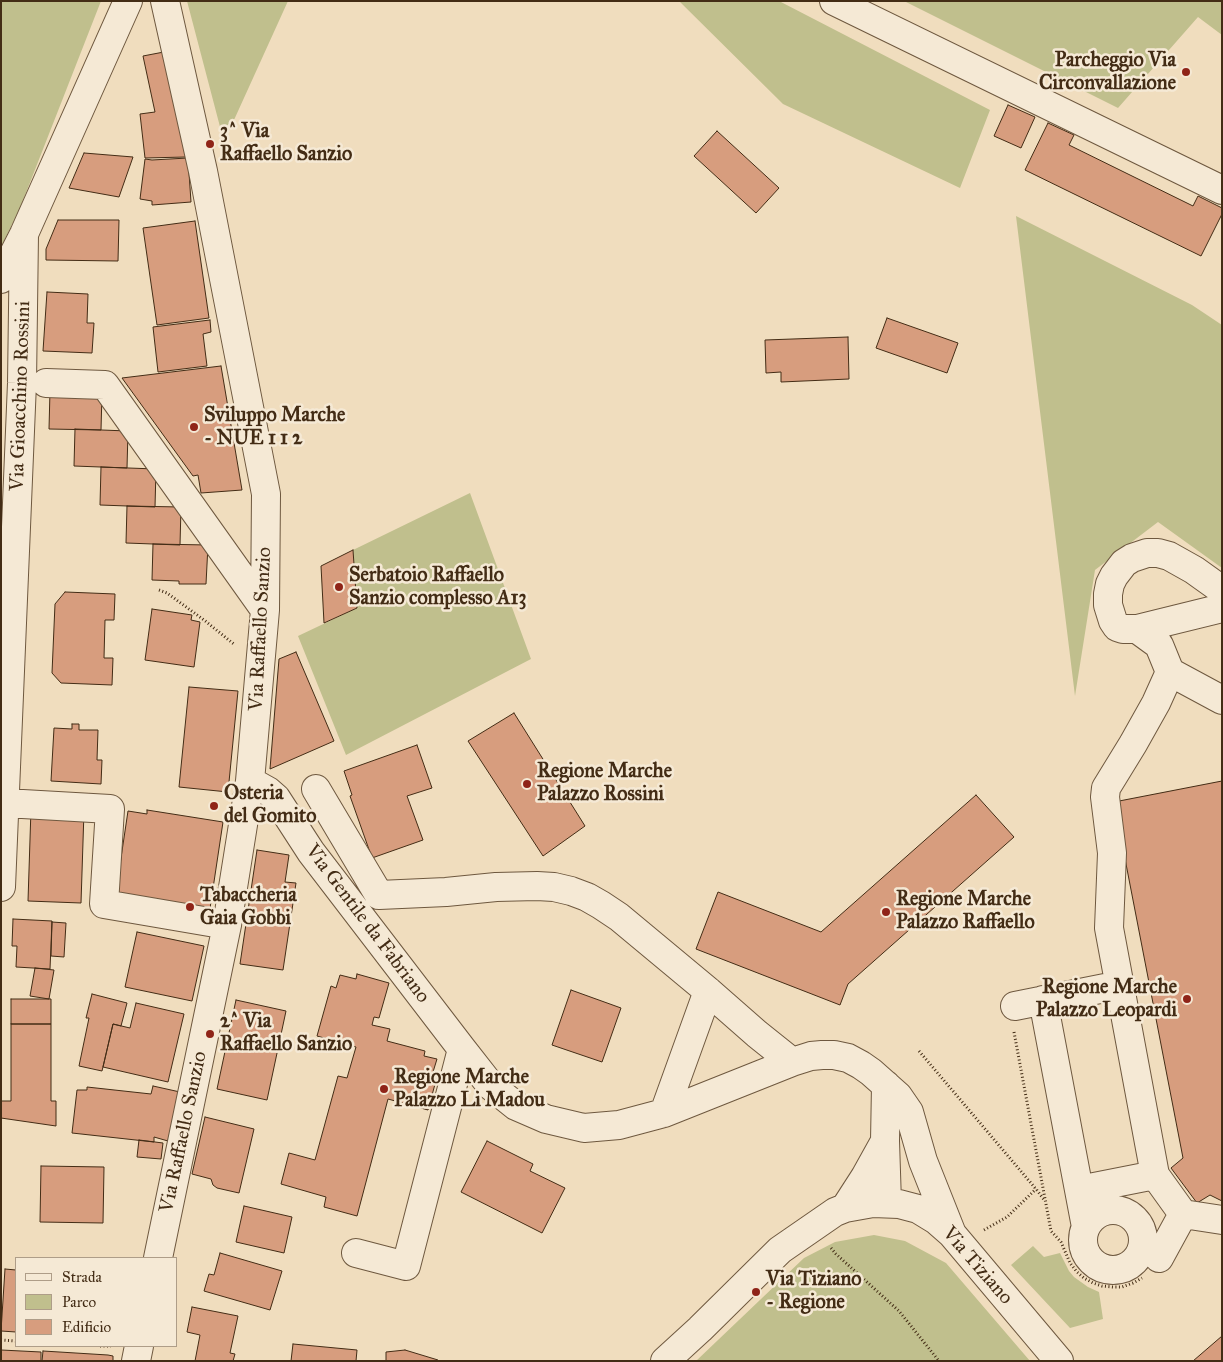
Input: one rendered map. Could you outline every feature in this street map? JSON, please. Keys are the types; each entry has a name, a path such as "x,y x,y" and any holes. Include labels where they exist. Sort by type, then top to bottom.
{"street":[{"path":"1,279 24,234 128,1"},
{"name":"Via Raffaello Sanzio","path":"158,1257 227,925 250,781 265,610 266,494 203,171 165,1"},
{"path":"834,1 1222,190"},
{"name":"Via Gioacchino Rossini","path":"1,887 22,383 24,234"},
{"path":"46,383 105,385 265,610"},
{"path":"1222,590 1194,570 1169,556 1147,553 1124,563 1114,576 1108,594 1108,605 1113,621 1117,627 1123,630 1137,629 1222,608"},
{"path":"1137,629 1159,645 1170,672 1222,700"},
{"path":"1170,672 1156,703 1106,788 1105,797 1112,853 1109,928 1155,1175 1183,1214 1222,1220"},
{"name":"Via Gentile da Fabriano","path":"250,781 276,798 311,852 462,1049 492,1086 516,1106 546,1119 584,1128 619,1125 664,1113 811,1056 834,1055 848,1058 861,1065 886,1085 898,1096 910,1112 923,1161 956,1239"},
{"path":"316,789 379,895 538,886 571,891 594,901 619,917 792,1062"},
{"path":"5,804 110,808 104,904 227,925"},
{"path":"1014,1014 1043,1000 1120,985"},
{"path":"664,1113 708,991"},
{"path":"1043,1000 1086,1227"},
{"path":"356,1254 406,1266 462,1049"},
{"path":"886,1085 886,1141 893,1204"},
{"path":"845,1208 886,1141"},
{"path":"893,1204 914,1186 920,1174 923,1161"},
{"path":"1079,1190 1155,1175"},
{"name":"Via Tiziano","path":"665,1361 780,1250 813,1226 845,1208 868,1204 893,1204 918,1209 936,1220 956,1239 1059,1361"},
{"path":"1156,1247 1129,1214 1119,1210 1099,1213 1091,1219 1083,1236 1087,1255 1093,1263 1111,1270 1121,1269 1137,1258 1141,1250 1156,1247 1183,1214"},
{"path":"136,1361 139,1347"}],"path":[{"path":"160,590 204,620 261,666"},
{"path":"1014,1014 1051,1231 1061,1242 1070,1263 1084,1278 1093,1283 1113,1288 1133,1283 1143,1277 1147,1273 1156,1247"},
{"path":"919,1051 1045,1201"},
{"path":"956,1239 1007,1217 1036,1189"},
{"path":"813,1226 836,1254 900,1311 939,1361"},
{"path":"1,1340 15,1341"}],"green space":[{"path":"1,1 101,1 20,208 1,247"},
{"path":"187,1 288,1 224,142"},
{"path":"679,1 779,1 990,110 960,188 783,104"},
{"path":"904,1 1222,1 1222,35 1198,17 1118,108"},
{"path":"1016,216 1192,305 1222,325 1222,568 1158,522 1095,570 1075,696"},
{"path":"470,493 531,659 346,755 298,636 357,608 353,550"},
{"path":"874,1235 905,1241 946,1263 1030,1361 696,1361 804,1258 835,1242"},
{"path":"1033,1246 1044,1257 1060,1253 1074,1277 1099,1292 1103,1319 1070,1328 1011,1265"}],"building":[{"path":"169,51 186,157 145,158 140,114 155,112 143,56"},
{"path":"1008,105 1035,117 1021,148 994,136"},
{"path":"1048,123 1074,135 1069,145 1193,206 1198,196 1222,208 1222,214 1201,256 1025,170"},
{"path":"717,131 779,188 756,213 694,156"},
{"path":"84,153 133,157 119,197 69,188"},
{"path":"188,158 191,202 152,205 152,201 140,199 145,159"},
{"path":"58,220 119,220 118,261 46,260 46,249"},
{"path":"195,221 209,318 157,325 143,228"},
{"path":"47,292 88,294 87,323 94,323 92,353 43,351"},
{"path":"887,318 958,343 947,373 876,348"},
{"path":"210,320 211,332 203,334 207,366 158,372 153,327"},
{"path":"848,337 849,379 781,382 781,372 766,373 765,340"},
{"name":"Sviluppo Marche - NUE 1 1 2","path":"221,366 242,490 201,493 198,475 193,476 122,378"},
{"path":"50,391 102,393 101,430 49,429"},
{"path":"75,429 128,431 127,468 74,466"},
{"path":"101,467 156,469 155,507 100,505"},
{"path":"127,506 181,507 180,545 126,543"},
{"path":"153,544 208,545 206,584 179,584 179,581 152,580"},
{"name":"Serbatoio Raffaello Sanzio complesso A13","path":"353,550 357,608 324,623 321,566"},
{"path":"65,592 115,594 114,620 105,620 104,658 113,658 112,685 61,683 52,673 55,604"},
{"path":"152,609 192,615 191,620 200,622 194,667 145,660"},
{"path":"296,652 334,741 270,769 279,659"},
{"path":"189,687 238,691 228,792 179,787"},
{"name":"Regione Marche Palazzo Rossini","path":"514,713 585,826 543,856 468,741"},
{"path":"72,724 79,724 79,730 98,730 97,760 102,760 101,784 51,781 54,728 72,729"},
{"path":"417,745 432,788 407,796 423,840 372,858 350,796 352,795 344,771"},
{"name":"Regione Marche Palazzo Leopardi","path":"1222,781 1222,1201 1210,1195 1197,1203 1171,1168 1183,1158 1114,802"},
{"name":"Regione Marche Palazzo Raffaello","path":"976,795 1014,837 848,984 840,1005 696,949 718,892 821,932"},
{"path":"31,809 84,811 81,903 28,901"},
{"path":"147,810 223,822 209,915 115,898 128,811 147,814"},
{"path":"257,850 289,855 285,882 296,883 283,970 240,964"},
{"path":"13,919 52,921 50,969 16,967 17,946 12,946"},
{"path":"52,922 66,923 64,957 51,956"},
{"path":"137,932 204,946 192,1001 125,987"},
{"path":"35,968 54,970 49,999 30,996"},
{"name":"Regione Marche Palazzo Li Madou","path":"357,974 389,983 379,1018 374,1017 372,1025 390,1029 387,1041 425,1051 424,1056 437,1059 433,1072 438,1073 428,1110 388,1099 357,1216 324,1207 326,1197 281,1184 289,1153 315,1160 338,1076 347,1078 356,1047 317,1036 331,986 336,988 340,975 356,979"},
{"path":"571,990 621,1008 602,1062 552,1045"},
{"path":"92,994 127,1003 121,1026 113,1024 102,1071 79,1066 89,1018 86,1018"},
{"path":"11,999 51,999 51,1024 11,1024"},
{"path":"236,1000 286,1011 267,1100 217,1089"},
{"path":"136,1003 184,1014 168,1082 103,1067 113,1024 130,1028"},
{"path":"11,1024 51,1024 51,1101 56,1101 56,1126 1,1118 1,1101 11,1101"},
{"path":"153,1086 180,1092 168,1141 154,1137 154,1142 72,1133 77,1090 87,1090 87,1087 151,1094"},
{"path":"205,1117 254,1129 239,1193 217,1188 213,1185 211,1179 192,1174"},
{"path":"139,1140 163,1143 161,1159 137,1157"},
{"path":"487,1141 533,1164 530,1171 565,1188 542,1233 461,1192"},
{"path":"41,1166 104,1167 103,1223 40,1222"},
{"path":"244,1206 292,1217 284,1253 236,1242"},
{"path":"220,1253 282,1271 270,1310 204,1291 209,1274 214,1275"},
{"path":"5,1269 15,1270 15,1332 1,1331"},
{"path":"192,1307 238,1316 230,1353 235,1354 233,1361 195,1361 200,1335 187,1332"},
{"path":"1222,1336 1222,1361 1193,1361"},
{"path":"293,1344 357,1350 356,1361 291,1361"},
{"path":"1,1350 41,1352 41,1361 1,1361"},
{"path":"405,1350 438,1361 386,1361 386,1352"},
{"path":"43,1351 108,1355 113,1356 113,1361 42,1361"}],"place":[{"name":"Parcheggio Via Circonvallazione","path":"1186,72"},
{"name":"3^ Via Raffaello Sanzio","path":"210,144"},
{"name":"Sviluppo Marche - NUE 1 1 2","path":"194,427"},
{"name":"Serbatoio Raffaello Sanzio complesso A13","path":"339,587"},
{"name":"Regione Marche Palazzo Rossini","path":"527,784"},
{"name":"Osteria del Gomito","path":"214,806"},
{"name":"Tabaccheria Gaia Gobbi","path":"190,907"},
{"name":"Regione Marche Palazzo Raffaello","path":"886,912"},
{"name":"Regione Marche Palazzo Leopardi","path":"1187,999"},
{"name":"2^ Via Raffaello Sanzio","path":"210,1034"},
{"name":"Regione Marche Palazzo Li Madou","path":"384,1089"},
{"name":"Via Tiziano - Regione","path":"756,1292"}]}
